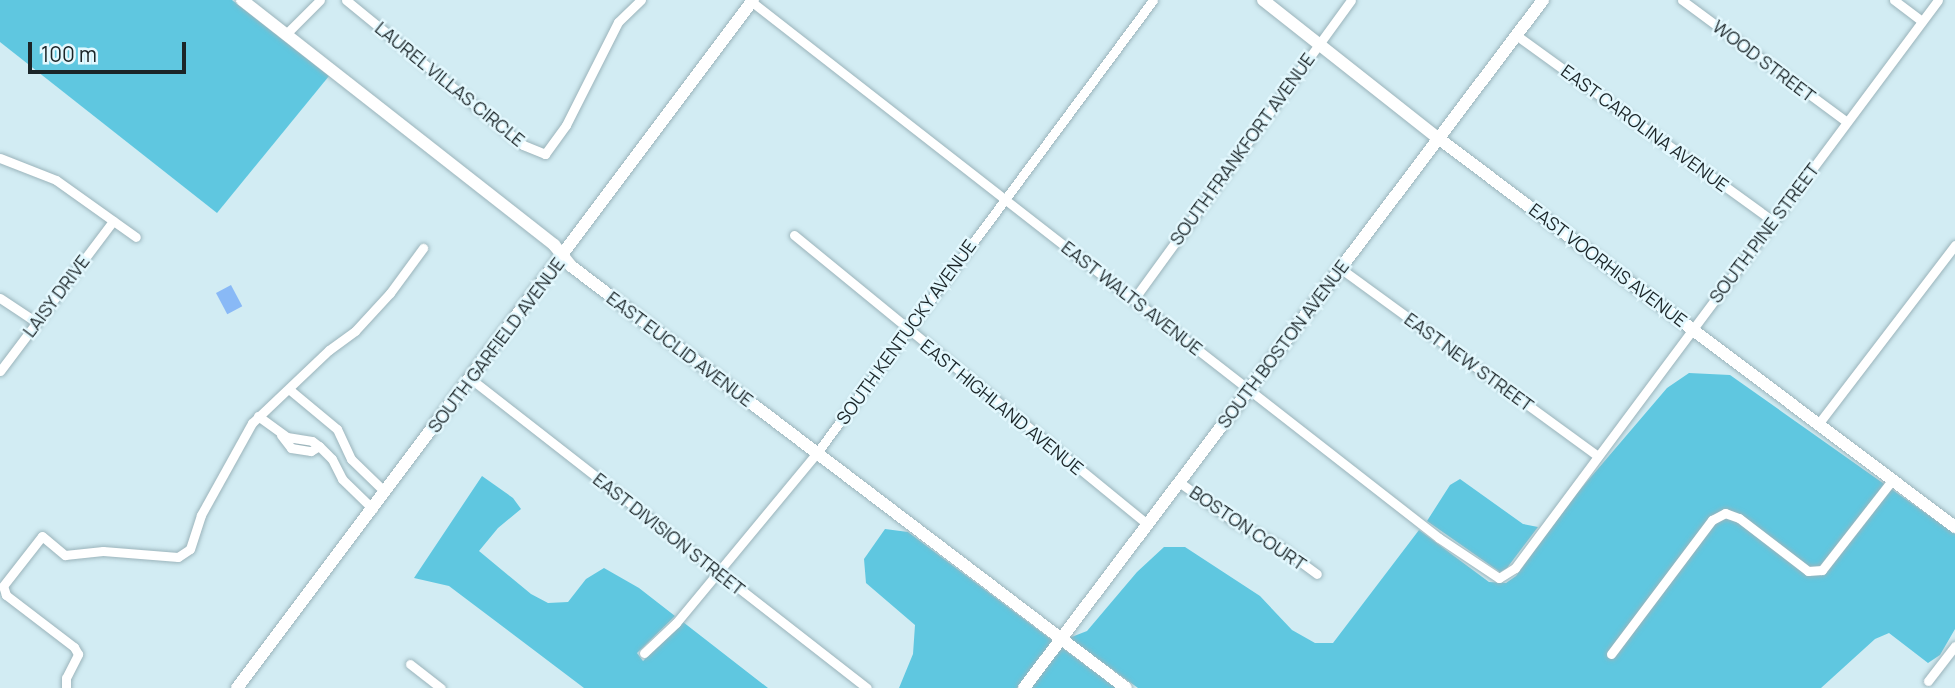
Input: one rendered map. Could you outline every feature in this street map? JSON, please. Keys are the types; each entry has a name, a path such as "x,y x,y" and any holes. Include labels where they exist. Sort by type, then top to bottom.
{"street":[{"name":"EAST EUCLID AVENUE","path":"242,0 554,245 571,267 1126,688"},
{"path":"286,34 320,0"},
{"name":"LAUREL VILLAS CIRCLE","path":"346,0 523,145 545,154 566,125 618,22 641,0"},
{"name":"SOUTH KENTUCKY AVENUE","path":"644,653 676,623 816,454 1153,0"},
{"name":"EAST VOORHIS AVENUE","path":"1263,0 1438,138 1955,527"},
{"name":"SOUTH FRANKFORT AVENUE","path":"1134,299 1351,0"},
{"name":"SOUTH BOSTON AVENUE","path":"1024,688 1543,0"},
{"name":"WOOD STREET","path":"1682,0 1847,122"},
{"path":"1894,0 1922,21"},
{"name":"SOUTH PINE STREET","path":"1515,568 1938,0"},
{"name":"EAST WALTS AVENUE","path":"752,1 1492,577 1503,578 1515,568"},
{"name":"SOUTH GARFIELD AVENUE","path":"237,688 752,1"},
{"name":"EAST CAROLINA AVENUE","path":"1516,35 1773,221"},
{"path":"0,159 56,180 136,237"},
{"name":"LAISY DRIVE","path":"0,371 113,221"},
{"name":"EAST HIGHLAND AVENUE","path":"794,235 1147,524"},
{"path":"1819,423 1955,245"},
{"path":"66,688 66,678 78,654 74,647 6,595 3,586 42,536 65,555 103,551 178,557 190,550 201,515 258,416 369,317 422,248"},
{"name":"EAST NEW STREET","path":"1340,268 1598,456"},
{"path":"0,298 36,322"},
{"name":"EAST DIVISION STREET","path":"471,379 867,688"},
{"path":"289,390 337,429 351,459 385,492"},
{"path":"258,416 287,437 312,441 319,446 332,459 342,479 373,509"},
{"path":"1611,654 1712,520 1725,513 1739,519 1808,571 1822,570 1893,479"},
{"name":"BOSTON COURT","path":"1180,482 1233,521 1279,546 1317,574"},
{"path":"1928,681 1955,646"},
{"path":"410,664 441,688"}],"shaded area":[{"path":"0,0 232,0 329,76 217,213 0,42"},
{"path":"231,285 242,306 227,314 216,293"},
{"path":"1689,373 1730,375 1955,534 1955,629 1940,655 1928,663 1889,633 1875,639 1821,688 1138,688 1069,638 1087,631 1137,572 1164,547 1185,547 1260,596 1292,630 1315,643 1333,643 1419,530 1489,582 1506,583 1516,576 1573,498 1667,388"},
{"path":"482,476 513,498 521,509 498,528 479,551 531,594 548,603 568,602 586,579 604,568 639,588 675,616 637,653 643,661 683,622 768,688 584,688 449,586 414,578"},
{"path":"1460,479 1523,524 1538,527 1507,568 1500,572 1427,521 1450,485"},
{"path":"885,529 908,532 1053,641 1017,688 899,688 913,654 915,625 866,583 864,559"},
{"path":"1061,647 1116,688 1031,688"}]}
